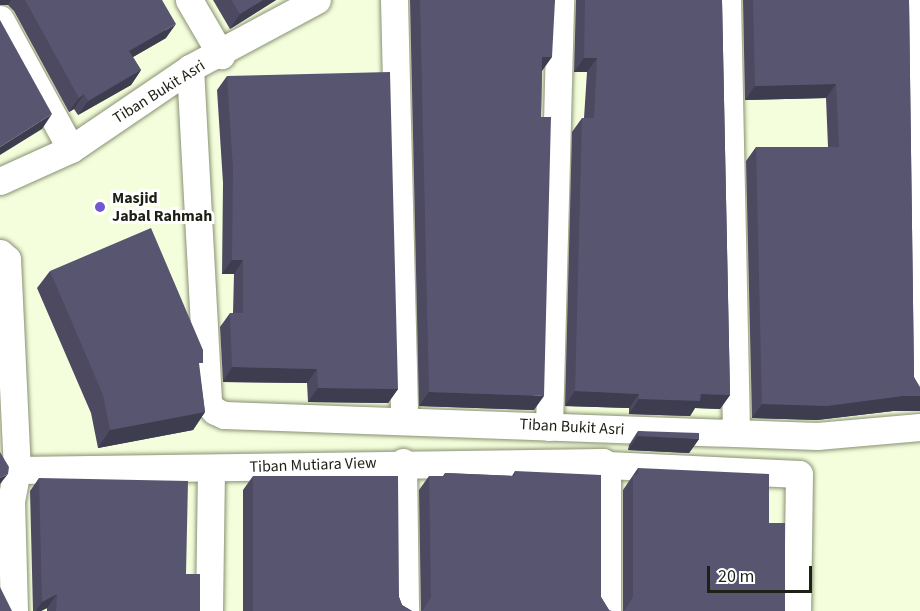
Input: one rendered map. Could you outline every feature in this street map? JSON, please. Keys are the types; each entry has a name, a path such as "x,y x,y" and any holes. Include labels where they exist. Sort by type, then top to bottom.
{"street":[{"path":"189,0 221,54"},
{"name":"Tiban Bukit Asri","path":"0,181 71,149 190,68 221,54 317,0"},
{"path":"394,0 404,419"},
{"path":"549,426 560,0"},
{"path":"728,0 736,433"},
{"path":"915,0 920,391"},
{"path":"0,19 71,149"},
{"name":"Tiban Bukit Asri","path":"190,68 208,404 224,415 404,419 817,436 920,427"},
{"path":"0,253 7,259 17,470 6,506 14,611"},
{"path":"403,462 405,611"},
{"name":"Tiban Mutiara View","path":"17,470 211,468 403,462 603,462 607,465 799,474 797,611"},
{"path":"607,465 607,611"},
{"path":"209,611 211,468"}],"building":[{"path":"25,0 162,0 176,24 129,51 141,70 88,101 84,94 79,98"},
{"path":"231,0 263,0 240,14"},
{"path":"420,0 555,0 552,57 542,57 541,117 551,117 544,396 429,392"},
{"path":"585,0 722,0 730,395 701,394 700,401 639,399 639,394 575,391 582,118 594,118 597,58 584,58"},
{"path":"753,0 909,0 914,377 920,387 920,396 903,396 827,406 762,404 756,147 839,147 836,84 755,86"},
{"path":"0,20 52,114 0,147"},
{"path":"390,72 398,389 318,388 317,369 232,367 230,313 243,313 243,260 232,260 233,168 227,76"},
{"path":"151,228 203,350 203,363 199,363 205,412 110,430 103,395 50,271"},
{"path":"638,431 699,433 699,439 638,436"},
{"path":"0,452 9,467 8,474 0,478"},
{"path":"638,468 769,474 769,523 785,523 785,611 622,611 633,597 633,476 638,474"},
{"path":"515,471 601,475 601,597 612,611 420,611 431,597 429,476 445,476 445,473 515,476"},
{"path":"253,476 398,476 399,597 402,605 412,611 253,611"},
{"path":"39,478 188,481 186,574 200,574 200,611 56,611 57,594 42,602"},
{"path":"0,587 12,611 0,611"}],"place":[{"name":"Masjid Jabal Rahmah","path":"100,207"}]}
